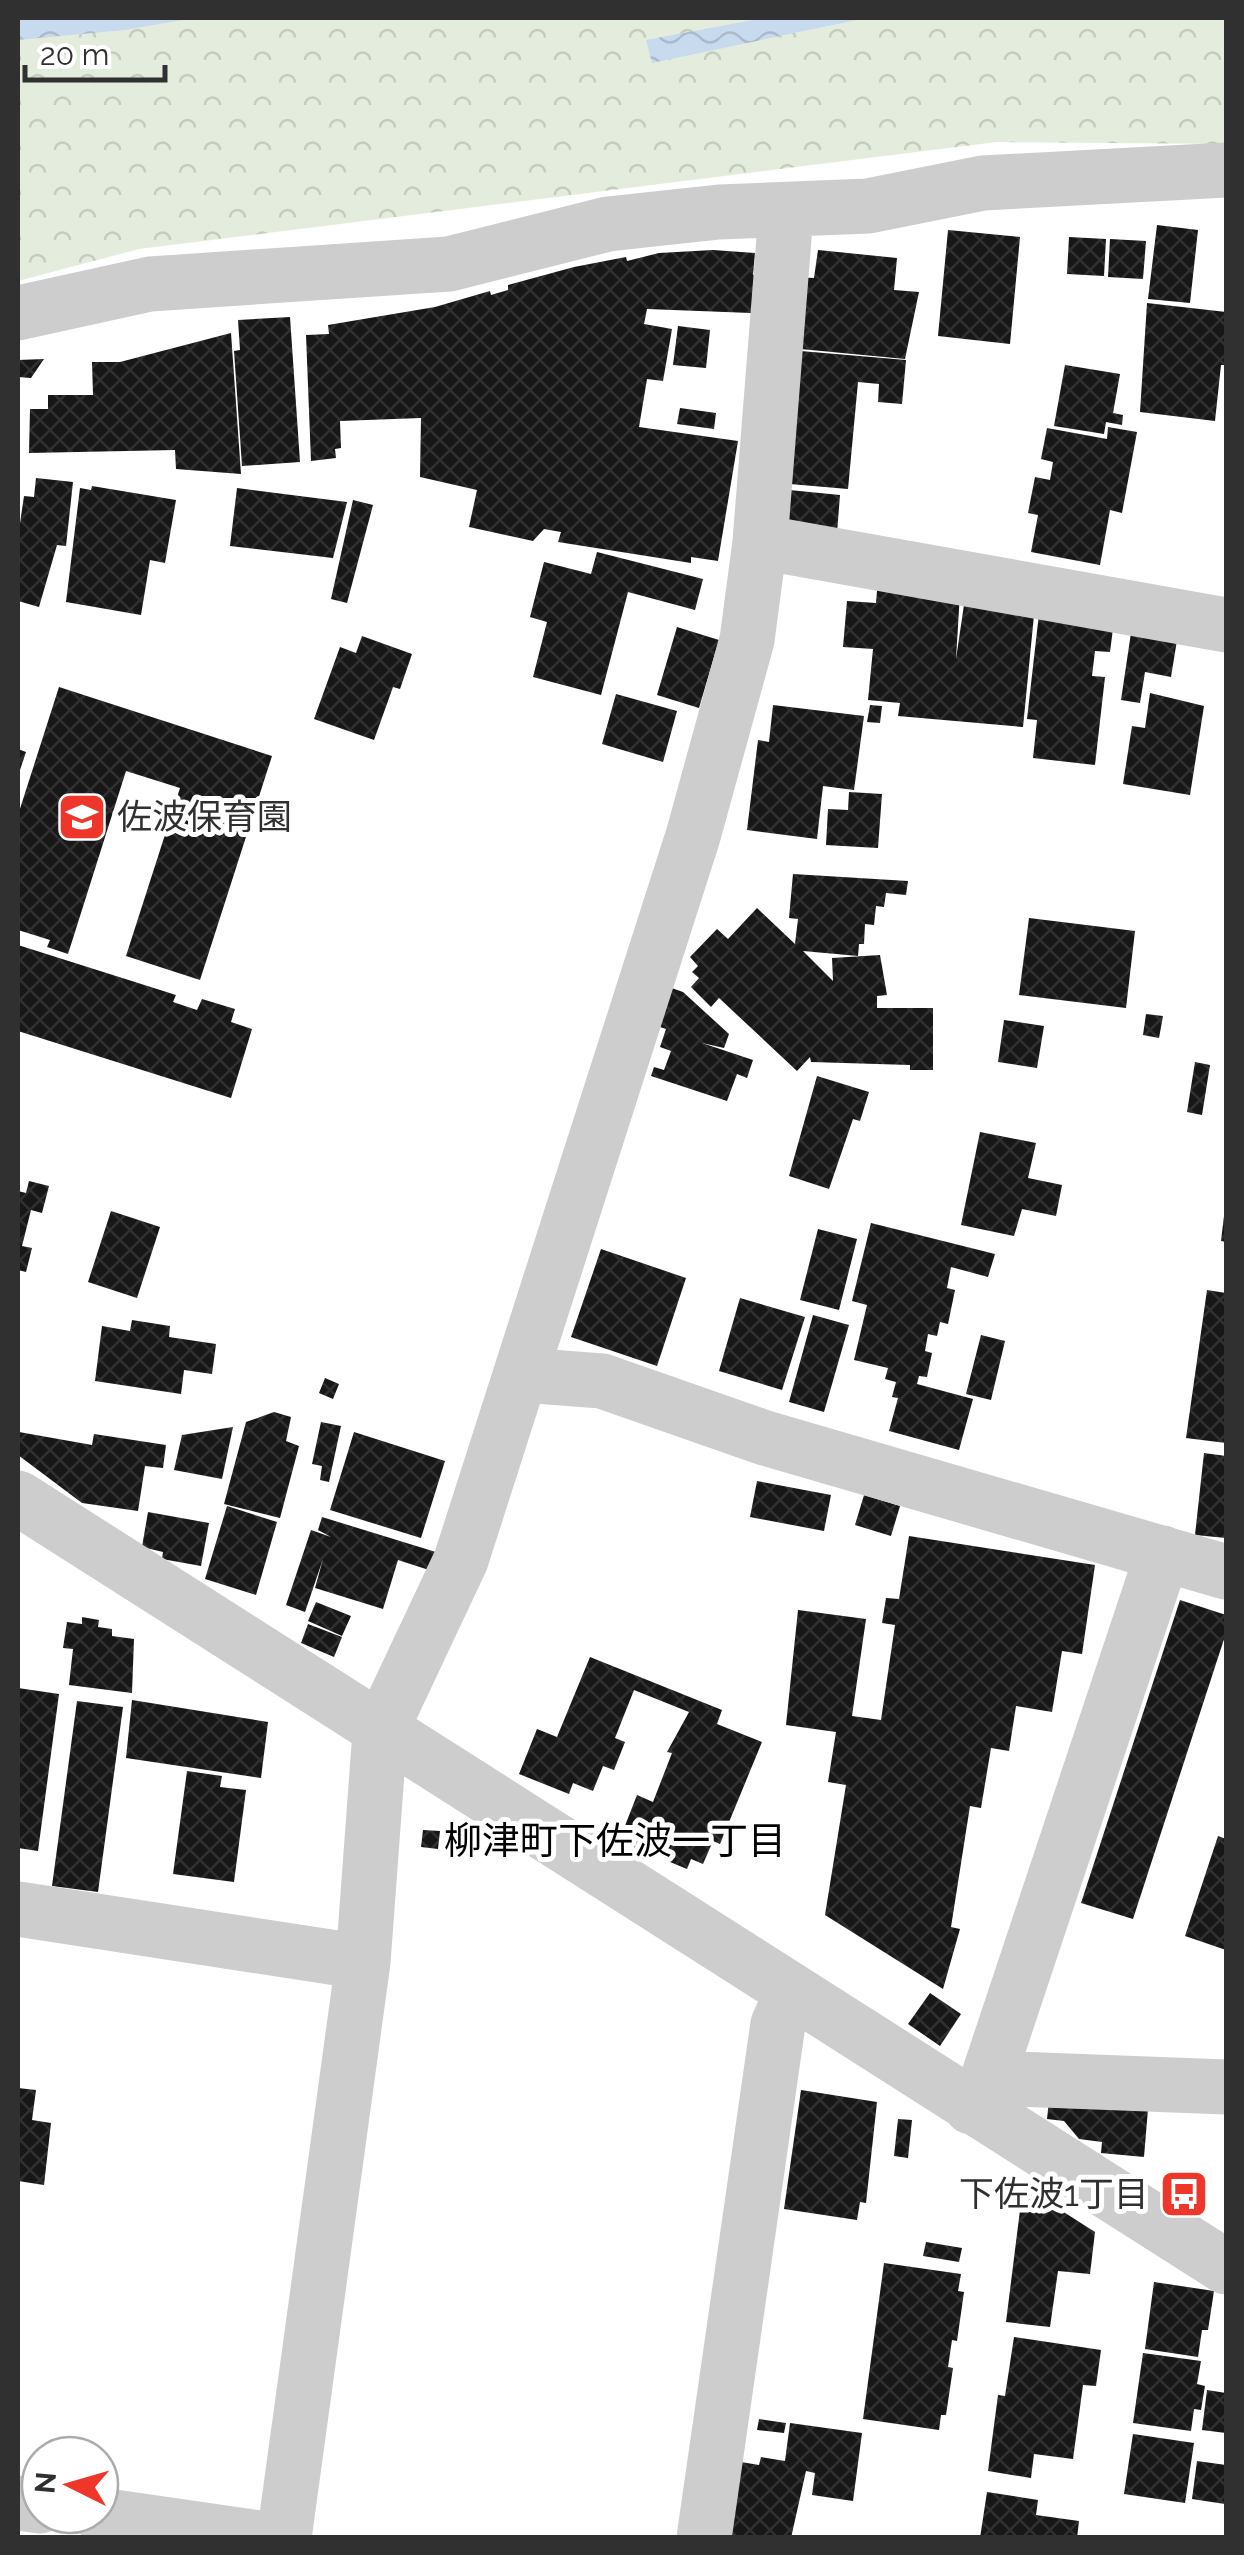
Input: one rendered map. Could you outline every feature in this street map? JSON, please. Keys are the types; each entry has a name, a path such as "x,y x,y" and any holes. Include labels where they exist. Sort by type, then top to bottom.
{"street":[{"path":"18,313 150,284 449,264 608,224 719,212 786,213 868,206 984,183 1226,170"},
{"path":"284,2538 364,1962 380,1732 460,1560 692,836 747,640 760,542 786,213"},
{"path":"760,542 1226,625"},
{"path":"522,1375 602,1381 765,1438 1226,1572"},
{"path":"28,1512 792,1993 980,2092 1226,2267"},
{"path":"980,2092 1163,1553"},
{"path":"18,1909 364,1962"},
{"path":"704,2538 778,2024 792,1993"},
{"path":"980,2092 1226,2086"},
{"path":"120,2518 259,2538"}],"green space":[{"path":"18,18 1226,18 1226,144 997,142 139,249 18,281"}],"water":[{"path":"18,18 194,18 125,30 18,40"},
{"path":"763,18 866,18 652,63 646,40"}],"building":[{"path":"1157,225 1198,230 1190,303 1148,299"},
{"path":"948,230 1020,237 1010,344 938,336"},
{"path":"1069,237 1106,239 1104,276 1067,274"},
{"path":"1110,239 1146,241 1143,279 1108,277"},
{"path":"818,250 897,258 894,290 919,292 905,359 790,348 751,313 647,309 644,324 672,329 663,381 647,379 639,427 738,441 718,561 691,557 691,563 558,542 561,532 544,529 533,541 469,527 477,490 420,477 421,418 340,421 341,448 335,449 336,458 311,461 306,335 329,334 328,325 435,307 490,291 491,295 508,290 508,285 574,267 626,257 627,261 659,253 755,253 753,275 814,278"},
{"path":"1147,303 1226,312 1226,365 1221,365 1215,421 1140,412"},
{"path":"290,317 300,462 242,466 234,351 240,350 238,320"},
{"path":"678,326 710,330 706,368 673,365"},
{"path":"231,333 241,474 176,469 175,450 29,453 30,409 48,409 48,395 93,395 92,362 120,362"},
{"path":"789,350 906,360 902,404 878,402 879,384 858,382 848,489 778,483"},
{"path":"44,359 31,378 18,377 18,360"},
{"path":"1065,365 1120,374 1113,413 1123,415 1122,425 1106,422 1104,434 1054,426"},
{"path":"680,408 716,413 714,429 677,424"},
{"path":"1108,427 1137,432 1122,513 1110,510 1100,565 1031,552 1038,515 1028,513 1035,477 1050,480 1053,462 1041,459 1047,428 1107,439"},
{"path":"36,478 73,482 66,546 57,545 39,607 18,601 18,537 24,496 34,497"},
{"path":"92,486 176,500 165,563 150,560 141,615 66,602 80,488 91,490"},
{"path":"237,488 347,502 333,558 230,546"},
{"path":"779,489 840,495 837,533 775,527"},
{"path":"353,500 373,505 347,603 331,599"},
{"path":"597,552 703,579 695,610 628,592 601,695 533,677 547,622 530,617 544,562 591,574"},
{"path":"878,579 960,593 956,659 965,598 1035,605 1023,727 898,716 900,703 868,700 873,649 843,647 847,601 876,603"},
{"path":"1040,605 1115,613 1110,652 1095,651 1092,676 1105,677 1095,765 1033,758 1037,720 1027,719"},
{"path":"1132,626 1178,634 1171,677 1145,672 1140,703 1121,700"},
{"path":"677,627 719,640 699,708 657,695"},
{"path":"362,636 412,654 400,689 393,687 374,740 314,719 340,647 356,653"},
{"path":"59,687 272,756 200,980 126,956 180,788 126,771 68,954 47,947 50,940 18,930 18,815"},
{"path":"1150,693 1204,706 1190,795 1123,784 1132,726 1145,728"},
{"path":"616,694 677,711 663,762 602,744"},
{"path":"773,705 864,716 854,790 823,786 817,839 747,830 758,740 769,742"},
{"path":"870,705 882,706 880,723 867,722"},
{"path":"18,749 26,752 18,776"},
{"path":"849,792 882,794 878,848 826,845 828,809 848,810"},
{"path":"793,874 908,881 906,895 886,893 884,907 876,906 874,925 865,924 864,944 859,944 858,956 803,951 833,981 832,958 880,955 887,995 877,996 877,1008 933,1008 933,1070 910,1070 910,1065 811,1062 810,1057 797,1071 719,998 711,1007 691,987 699,978 692,972 698,966 690,957 717,929 728,939 757,908 795,944 798,919 789,918"},
{"path":"1029,918 1135,931 1126,1008 1019,995"},
{"path":"18,945 176,995 173,1002 197,1010 202,999 235,1009 231,1022 252,1029 231,1098 18,1031"},
{"path":"663,985 683,992 729,1034 724,1048 702,1043 753,1060 747,1078 737,1074 727,1101 651,1076 654,1067 664,1070 671,1051 660,1047 666,1029 651,1024"},
{"path":"1146,1014 1163,1016 1159,1038 1143,1035"},
{"path":"1004,1020 1044,1026 1037,1068 998,1062"},
{"path":"1195,1062 1210,1065 1202,1115 1187,1112"},
{"path":"817,1076 869,1092 860,1121 853,1119 829,1189 789,1176"},
{"path":"980,1132 1036,1143 1028,1178 1062,1185 1056,1216 1022,1209 1014,1236 961,1225"},
{"path":"29,1181 49,1186 42,1213 31,1210 22,1246 32,1248 26,1272 18,1270 18,1191 26,1193"},
{"path":"111,1211 160,1227 137,1298 88,1282"},
{"path":"1226,1216 1226,1242 1221,1241"},
{"path":"871,1223 995,1254 988,1277 951,1267 947,1288 955,1290 948,1324 940,1322 937,1336 928,1334 925,1351 932,1353 927,1377 919,1376 917,1384 973,1399 959,1450 889,1431 898,1398 892,1397 896,1382 885,1379 888,1368 854,1360 867,1305 852,1301"},
{"path":"818,1229 857,1239 839,1310 800,1300"},
{"path":"601,1249 686,1278 657,1366 571,1337"},
{"path":"1207,1290 1226,1293 1226,1443 1186,1438"},
{"path":"740,1298 805,1317 782,1390 719,1371"},
{"path":"813,1315 849,1325 824,1412 789,1402"},
{"path":"132,1320 170,1326 169,1337 216,1344 212,1374 184,1370 181,1394 95,1381 102,1326 130,1331"},
{"path":"981,1335 1005,1341 991,1400 966,1394"},
{"path":"325,1378 339,1384 333,1399 319,1393"},
{"path":"274,1412 291,1417 286,1441 299,1446 280,1518 224,1504 246,1422"},
{"path":"321,1422 341,1426 329,1482 320,1480 322,1466 312,1464"},
{"path":"233,1427 222,1479 174,1470 182,1435"},
{"path":"19,1432 92,1445 94,1434 166,1445 163,1468 145,1466 138,1511 82,1503 18,1455"},
{"path":"354,1432 445,1461 421,1538 330,1510"},
{"path":"1204,1453 1226,1456 1226,1538 1195,1535"},
{"path":"757,1481 831,1495 824,1531 750,1517"},
{"path":"864,1495 900,1506 891,1536 855,1525"},
{"path":"227,1506 277,1522 256,1595 205,1579"},
{"path":"148,1512 209,1523 201,1566 162,1559 163,1552 142,1547"},
{"path":"322,1517 439,1553 432,1571 398,1560 383,1609 315,1588 323,1559 305,1612 286,1605 311,1530 331,1537 318,1530"},
{"path":"909,1536 1095,1565 1082,1654 1062,1651 1052,1712 1016,1706 1009,1751 991,1748 981,1808 970,1806 951,1927 960,1929 943,1989 825,1915 846,1785 828,1782 836,1732 786,1725 798,1610 866,1619 852,1716 881,1720 895,1625 882,1623 886,1598 899,1599"},
{"path":"1180,1600 1226,1615 1226,1633 1133,1919 1081,1903"},
{"path":"316,1602 351,1616 342,1636 308,1621"},
{"path":"82,1617 99,1620 98,1627 112,1629 112,1636 134,1639 132,1693 69,1685 73,1649 63,1648 67,1622 82,1624"},
{"path":"308,1624 342,1637 334,1657 301,1643"},
{"path":"590,1657 722,1710 717,1724 762,1742 720,1844 713,1841 703,1864 691,1859 687,1869 619,1841 637,1795 653,1802 672,1753 667,1752 689,1712 634,1690 615,1738 625,1742 614,1770 603,1766 593,1791 573,1783 569,1794 519,1774 537,1729 557,1737"},
{"path":"18,1688 59,1694 38,1851 18,1848"},
{"path":"132,1700 268,1722 261,1778 126,1758"},
{"path":"77,1701 123,1707 98,1892 52,1886"},
{"path":"187,1771 222,1776 220,1787 246,1790 234,1882 173,1874"},
{"path":"423,1830 440,1831 438,1849 421,1847"},
{"path":"1218,1836 1226,1839 1226,1950 1185,1936"},
{"path":"930,1993 961,2014 940,2046 908,2024"},
{"path":"18,2088 36,2090 32,2120 51,2123 44,2185 18,2181"},
{"path":"801,2090 877,2102 866,2203 860,2202 857,2220 784,2209"},
{"path":"1049,2100 1148,2109 1144,2157 1101,2153 1102,2142 1079,2139 1064,2121 1047,2119"},
{"path":"898,2119 912,2120 908,2158 894,2156"},
{"path":"1023,2186 1095,2232 1090,2274 1058,2271 1050,2327 1006,2322"},
{"path":"926,2242 962,2248 959,2262 923,2256"},
{"path":"884,2263 961,2274 958,2291 964,2292 957,2341 952,2340 948,2367 953,2368 946,2415 941,2415 939,2430 863,2419"},
{"path":"1154,2282 1214,2291 1208,2330 1202,2330 1198,2357 1145,2349"},
{"path":"1014,2337 1101,2350 1096,2386 1083,2385 1073,2459 1034,2454 1031,2478 988,2471 998,2395 1005,2396"},
{"path":"1143,2353 1201,2361 1197,2384 1205,2386 1201,2410 1194,2409 1191,2431 1133,2423"},
{"path":"1207,2390 1226,2393 1226,2433 1202,2430"},
{"path":"759,2419 786,2423 784,2433 757,2430"},
{"path":"790,2423 862,2433 853,2501 812,2495 815,2473 806,2471 791,2538 723,2538 729,2460 759,2465 761,2457 785,2461"},
{"path":"1133,2434 1194,2443 1185,2503 1124,2494"},
{"path":"1197,2461 1226,2465 1225,2504 1192,2499"},
{"path":"987,2492 1038,2500 1036,2515 1079,2521 1077,2538 980,2538"}],"place":[{"name":"佐波保育園","path":"82,817"},
{"name":"下佐波1丁目","path":"1184,2194"}],"district":[{"name":"柳津町下佐波一丁目","path":"615,1841"}]}
